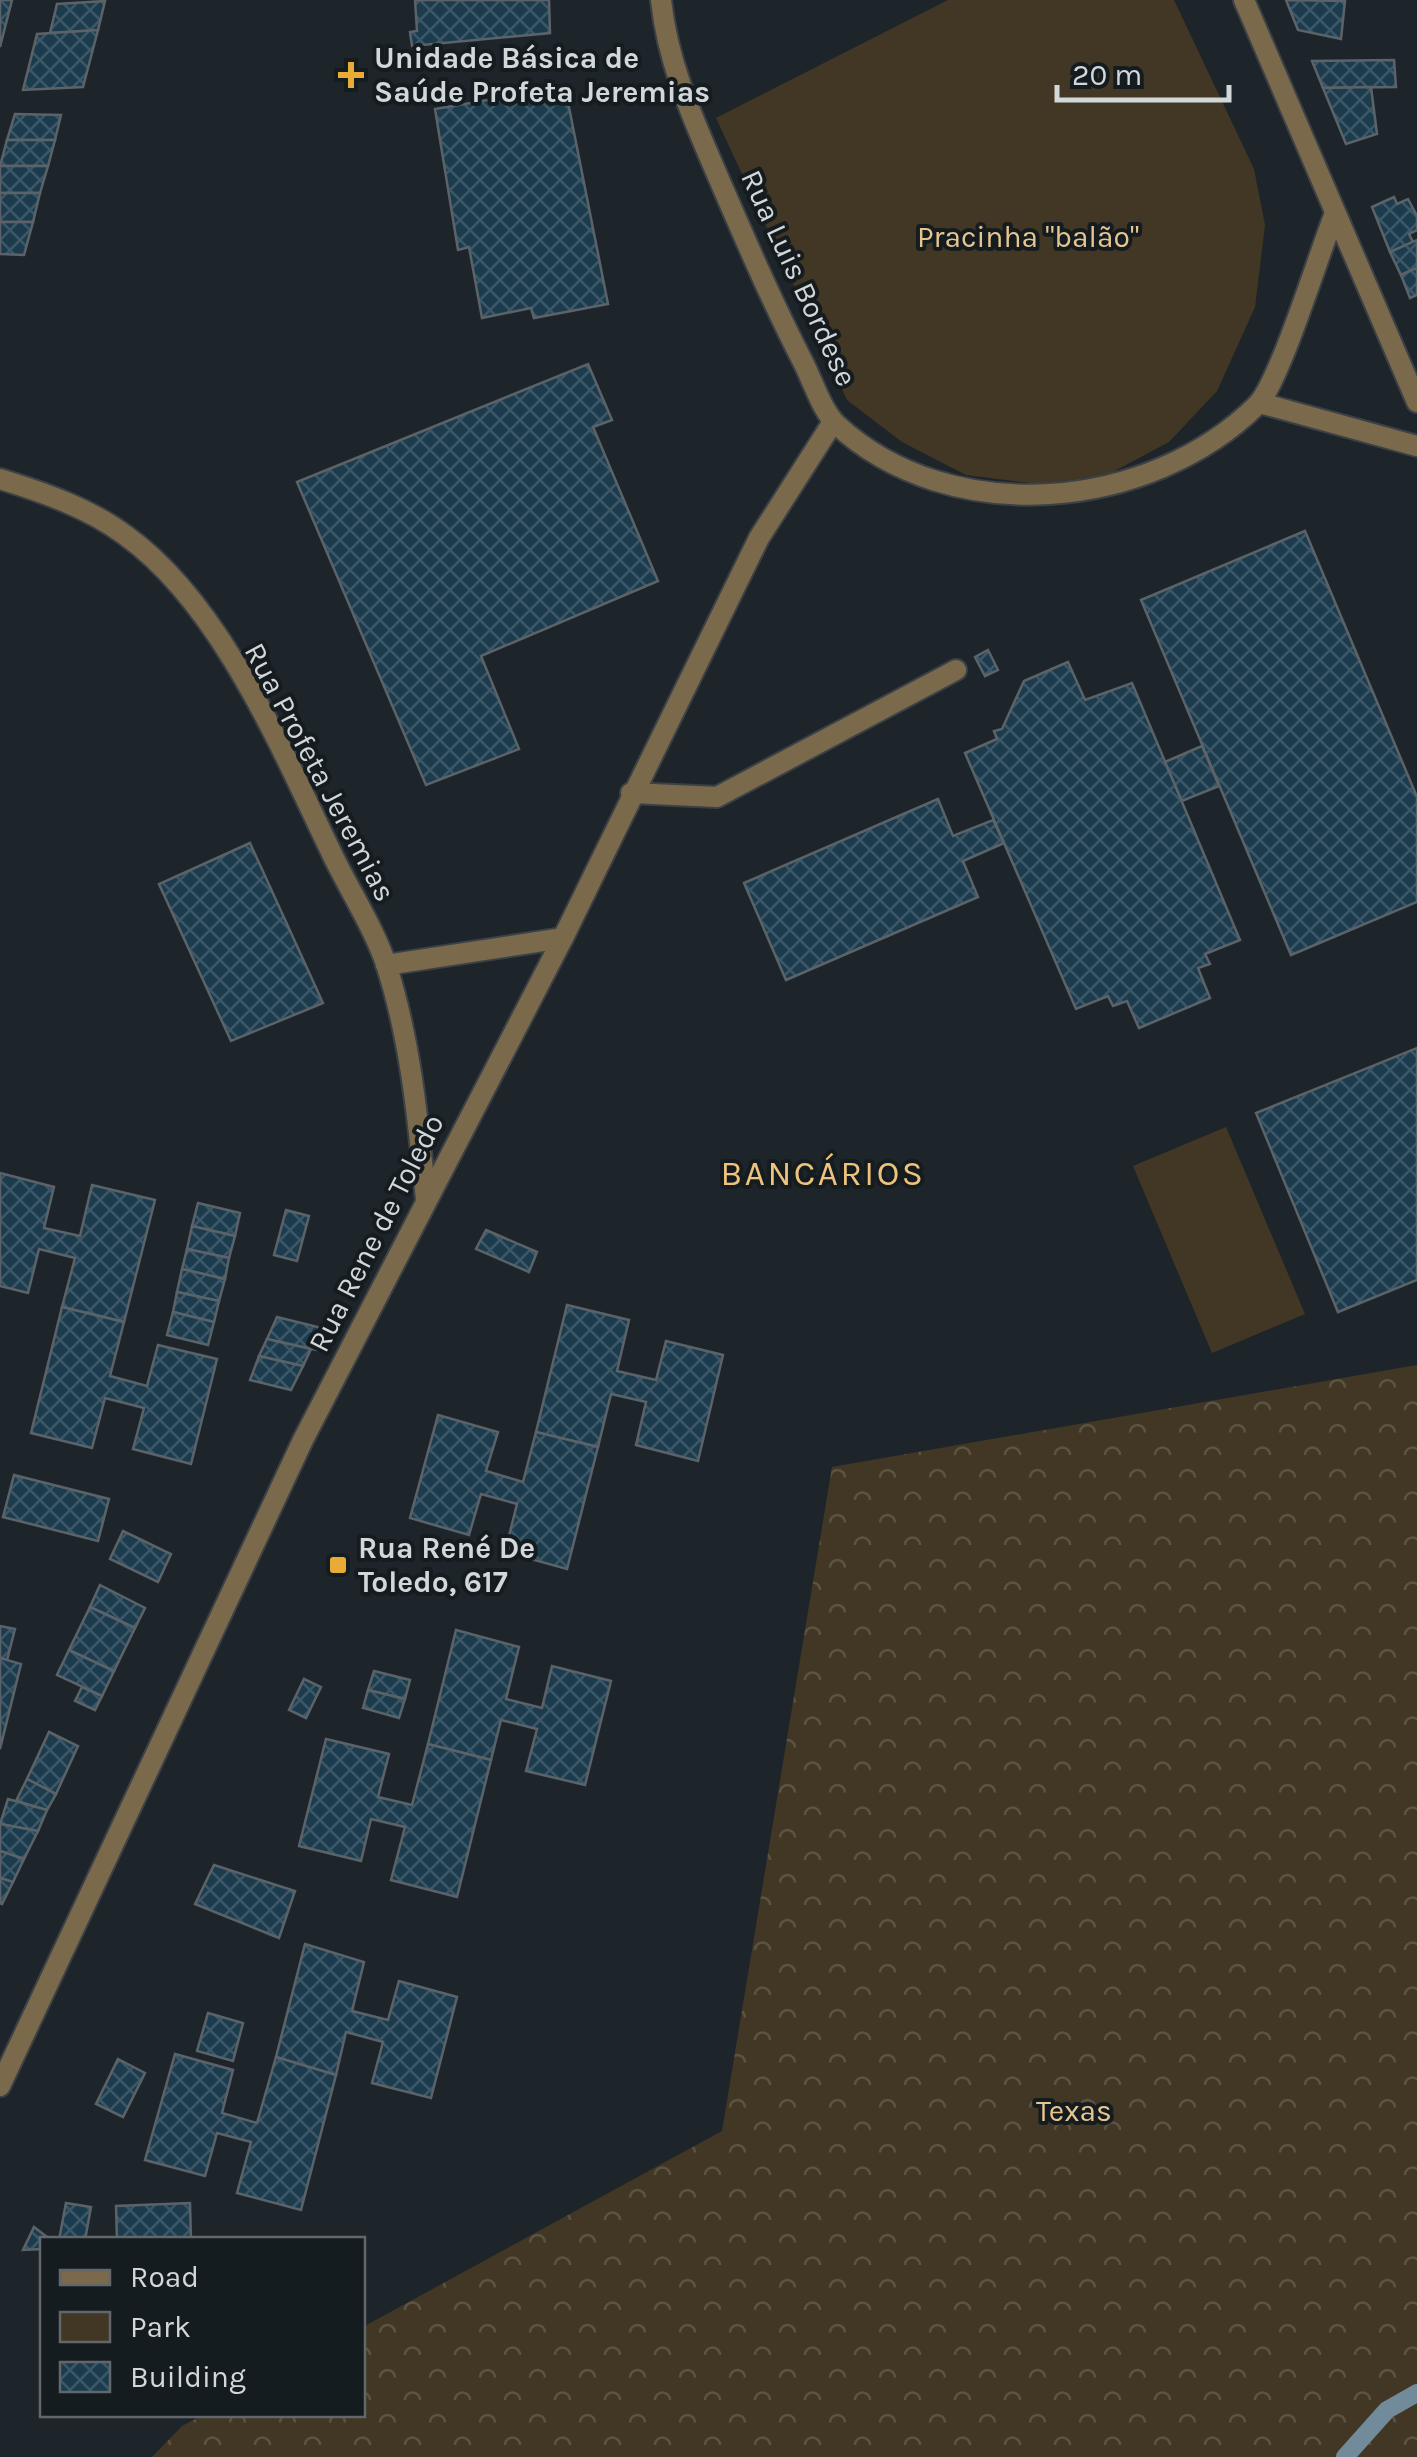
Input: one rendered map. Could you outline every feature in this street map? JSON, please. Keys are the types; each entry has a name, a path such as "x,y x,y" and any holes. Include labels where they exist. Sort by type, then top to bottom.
{"street":[{"name":"Rua Luis Bordese","path":"661,0 665,40 684,98 784,326 834,422 904,469 991,493 1076,495 1144,473 1204,444 1260,403"},
{"path":"1244,0 1417,402"},
{"path":"1334,216 1260,403 1417,446"},
{"name":"Rua Rene de Toledo","path":"0,2086 303,1440 563,938 759,538 834,422"},
{"name":"Rua Profeta Jeremias","path":"0,479 47,494 124,534 176,582 216,637 280,748 386,966 414,1084 426,1200"},
{"path":"632,793 718,797 956,670"},
{"path":"386,966 563,938"}],"green space":[{"name":"Pracinha \"balão\"","path":"948,0 1174,0 1254,169 1265,225 1255,307 1217,391 1169,442 1107,475 1039,484 966,475 902,442 847,400 716,118"},
{"path":"1226,1127 1305,1314 1212,1353 1133,1166"},
{"name":"Texas","path":"1417,1365 1417,2457 152,2457 182,2426 199,2417 365,2417 365,2326 722,2131 832,1467"}],"building":[{"path":"0,0 12,0 0,47"},
{"path":"415,0 549,0 550,33 412,46 410,32 417,31"},
{"path":"1286,0 1345,1 1341,39 1298,30"},
{"path":"105,1 98,30 50,33 57,4"},
{"path":"98,30 83,87 23,90 37,34"},
{"path":"1394,60 1396,87 1323,88 1312,61"},
{"path":"565,87 608,304 534,318 531,308 482,318 469,247 458,250 435,109"},
{"path":"1371,87 1377,134 1346,144 1323,88"},
{"path":"15,114 61,115 55,140 7,140"},
{"path":"7,140 55,140 48,166 0,166"},
{"path":"0,166 48,166 40,193 0,193"},
{"path":"0,193 40,193 33,222 0,222"},
{"path":"1394,197 1397,204 1408,199 1417,216 1417,230 1409,234 1413,242 1390,252 1372,207"},
{"path":"0,222 33,222 24,255 0,254"},
{"path":"1417,240 1417,268 1401,275 1390,252"},
{"path":"1417,268 1417,295 1410,298 1401,275"},
{"path":"588,364 612,420 593,427 658,581 481,656 519,749 426,785 297,482"},
{"path":"1305,531 1417,797 1417,902 1291,955 1141,600"},
{"path":"988,650 998,670 985,676 975,657"},
{"path":"1068,662 1085,700 1132,683 1240,940 1205,954 1210,964 1198,968 1210,998 1139,1028 1127,1001 1113,1006 1108,996 1076,1009 965,753 997,739 994,731 1002,729 1024,681"},
{"path":"1202,746 1219,786 1182,801 1165,762"},
{"path":"938,799 953,836 993,820 1004,843 963,861 978,897 786,980 744,883"},
{"path":"250,843 323,1003 231,1041 159,884"},
{"path":"1417,1048 1417,1280 1338,1312 1256,1113"},
{"path":"0,1173 54,1187 44,1228 80,1236 92,1185 155,1200 124,1322 62,1307 75,1258 39,1249 28,1293 0,1286"},
{"path":"198,1203 240,1213 235,1236 192,1226"},
{"path":"286,1210 309,1216 297,1261 274,1255"},
{"path":"192,1226 235,1236 229,1258 187,1249"},
{"path":"486,1230 537,1252 529,1272 476,1249"},
{"path":"187,1249 229,1258 225,1279 182,1269"},
{"path":"182,1269 225,1279 219,1301 177,1292"},
{"path":"177,1292 219,1301 214,1322 173,1312"},
{"path":"567,1305 629,1320 617,1371 656,1380 666,1341 723,1355 698,1461 636,1445 646,1402 611,1394 598,1447 536,1432"},
{"path":"62,1307 124,1322 110,1376 147,1386 158,1345 217,1359 191,1464 133,1449 144,1408 105,1398 92,1448 31,1433"},
{"path":"173,1312 214,1322 208,1345 167,1335"},
{"path":"277,1317 326,1329 317,1350 267,1339"},
{"path":"267,1339 311,1349 303,1366 259,1356"},
{"path":"259,1356 303,1366 291,1390 250,1380"},
{"path":"438,1415 498,1432 486,1471 523,1482 536,1432 598,1447 567,1569 505,1552 517,1504 481,1494 469,1535 410,1518"},
{"path":"14,1475 109,1499 98,1541 3,1517"},
{"path":"123,1531 171,1554 158,1582 110,1559"},
{"path":"100,1585 145,1608 135,1628 90,1607"},
{"path":"90,1607 135,1628 114,1671 69,1650"},
{"path":"0,1626 15,1629 7,1660 0,1658"},
{"path":"456,1630 519,1647 506,1699 542,1708 552,1666 611,1681 585,1785 526,1771 537,1729 501,1720 491,1760 428,1744"},
{"path":"69,1650 114,1671 102,1696 57,1675"},
{"path":"0,1658 21,1664 0,1749"},
{"path":"374,1671 410,1680 405,1699 368,1690"},
{"path":"304,1679 321,1687 306,1718 289,1710"},
{"path":"82,1687 102,1696 95,1710 75,1701"},
{"path":"368,1690 405,1699 399,1718 363,1708"},
{"path":"49,1732 78,1746 56,1794 27,1779"},
{"path":"326,1739 389,1754 378,1797 412,1805 428,1744 491,1760 457,1897 391,1880 405,1827 371,1819 361,1861 299,1846"},
{"path":"27,1779 56,1794 47,1810 16,1801"},
{"path":"8,1799 47,1810 38,1831 0,1824"},
{"path":"0,1824 38,1831 24,1859 0,1851"},
{"path":"0,1851 24,1859 13,1882 0,1878"},
{"path":"214,1865 295,1891 279,1938 195,1904"},
{"path":"0,1878 13,1882 2,1904 0,1903"},
{"path":"305,1944 364,1962 352,2011 388,2020 399,1981 457,1997 431,2098 372,2083 383,2042 346,2032 336,2075 276,2057"},
{"path":"208,2013 243,2023 233,2061 197,2051"},
{"path":"175,2054 233,2070 222,2113 257,2123 276,2057 336,2075 301,2210 237,2193 251,2142 217,2133 205,2176 145,2160"},
{"path":"118,2059 145,2073 123,2117 96,2104"},
{"path":"66,2203 91,2207 86,2237 60,2237"},
{"path":"190,2203 191,2237 117,2237 116,2206"},
{"path":"34,2227 47,2237 40,2237 40,2249 23,2250"}],"waterway":[{"path":"1345,2457 1387,2410 1417,2393"}],"place":[{"name":"Unidade Básica de Saúde Profeta Jeremias","path":"351,75"},
{"name":"Rua René De Toledo, 617","path":"338,1565"}],"district":[{"name":"BANCÁRIOS","path":"823,1173"}]}
